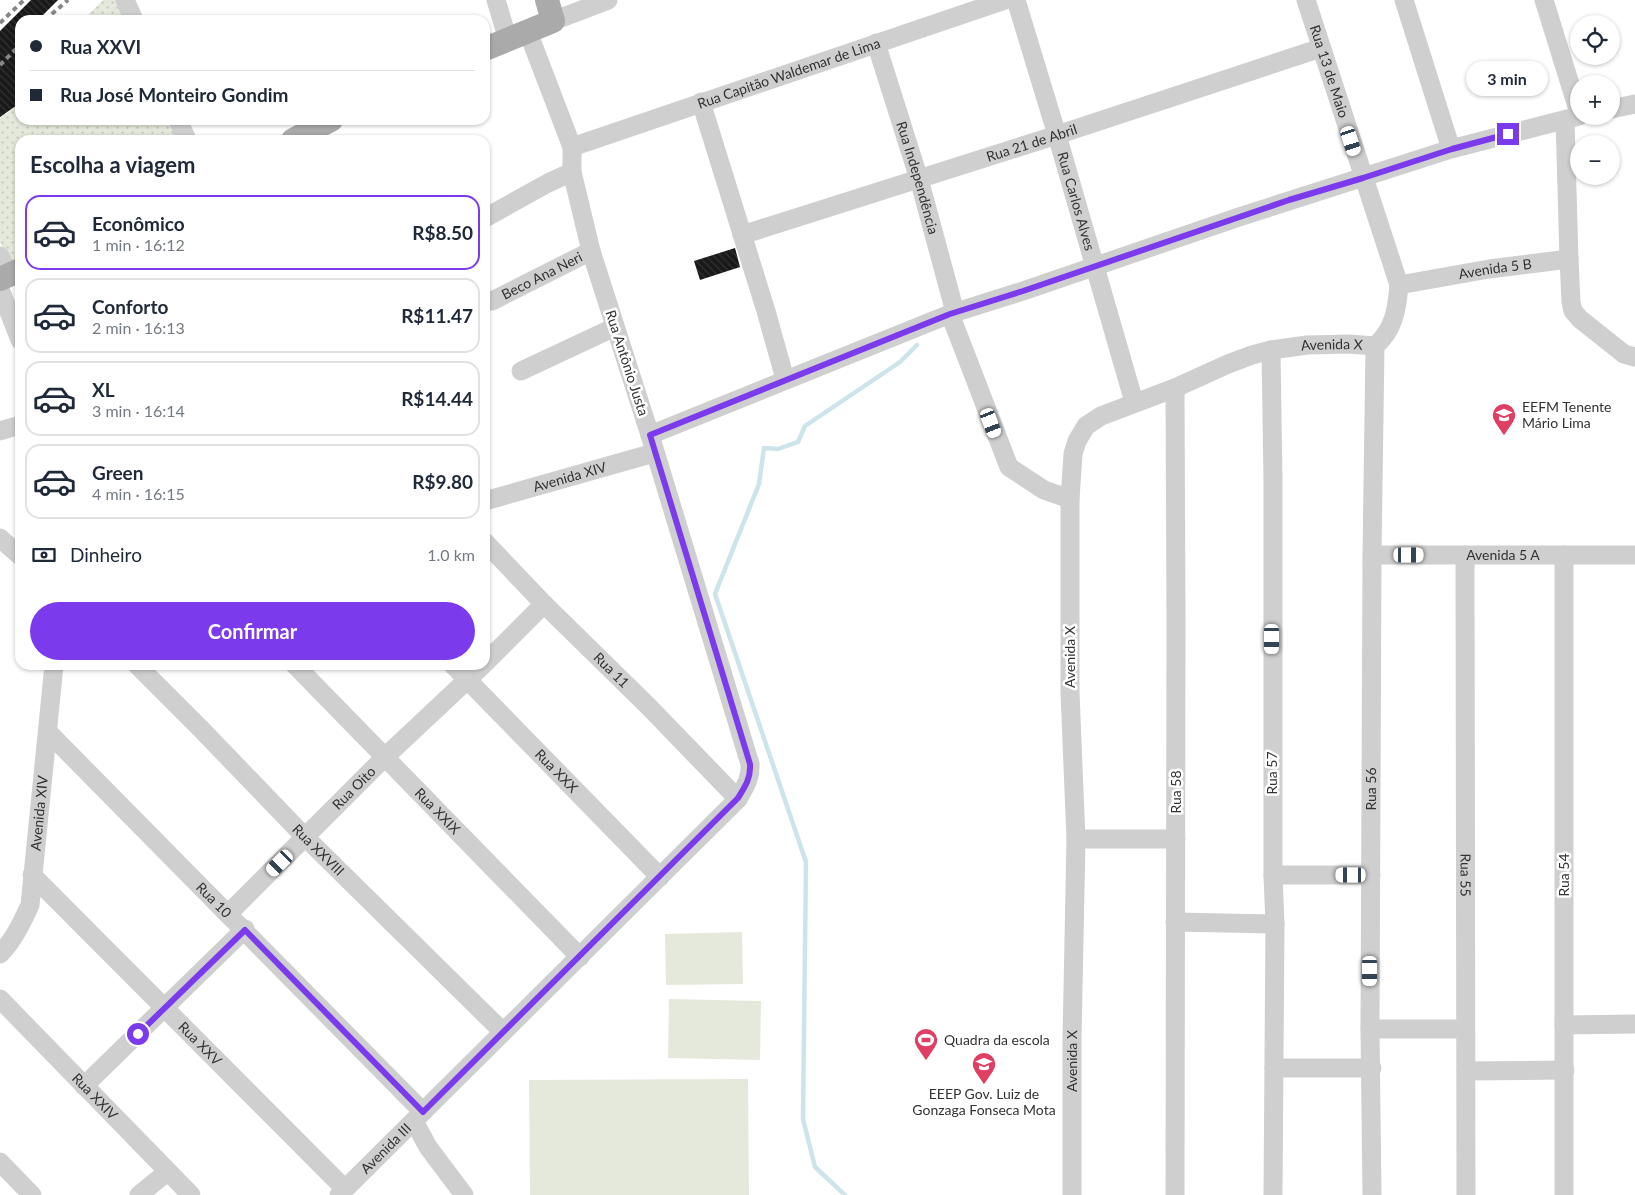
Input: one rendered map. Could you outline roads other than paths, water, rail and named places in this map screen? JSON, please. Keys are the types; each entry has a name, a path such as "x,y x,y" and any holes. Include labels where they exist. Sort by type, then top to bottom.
{"main road":[{"path":"490,47 518,36 550,11"},
{"path":"302,135 321,125"}],"street":[{"path":"125,0 132,15"},
{"name":"Rua Antônio Justa","path":"496,0 518,36 572,147 572,172 591,250 650,435 750,764 748,782"},
{"path":"550,11 608,0"},
{"name":"Rua Capitão Waldemar de Lima","path":"572,147 1005,0"},
{"name":"Rua Carlos Alves","path":"1016,0 1134,402"},
{"name":"Rua 13 de Maio","path":"1306,0 1399,285"},
{"path":"1404,0 1452,149"},
{"path":"1544,0 1570,101"},
{"name":"Rua Independência","path":"876,44 919,178 952,313 1009,467 1044,490 1070,499"},
{"name":"Rua 21 de Abril","path":"742,234 1057,136 1321,48"},
{"path":"701,102 766,311 785,379"},
{"path":"1620,107 1635,104"},
{"path":"650,435 952,313 1248,214 1452,149 1570,117"},
{"path":"1574,125 1568,259 1573,311 1580,319 1624,354 1635,357"},
{"path":"490,215 548,182 572,172"},
{"name":"Beco Ana Neri","path":"492,301 591,250"},
{"name":"Avenida 5 B","path":"1399,285 1489,269 1568,259"},
{"path":"6,274 15,316"},
{"path":"1374,346 1382,340 1392,324 1397,307 1399,285"},
{"path":"521,371 615,327"},
{"name":"Avenida X","path":"1072,1195 1072,1040 1076,839 1070,693 1070,499 1073,454 1077,441 1086,426 1101,416 1175,388 1228,364 1271,350 1307,345 1349,344 1374,346"},
{"name":"Rua 56","path":"1372,1195 1372,1068 1370,1029 1374,346"},
{"name":"Rua 57","path":"1271,350 1273,481 1272,875 1275,924 1273,1195"},
{"name":"Rua 58","path":"1175,388 1175,1195"},
{"path":"0,431 15,426"},
{"name":"Avenida XIV","path":"490,500 654,453"},
{"path":"0,538 15,552"},
{"name":"Rua 11","path":"490,547 544,604 649,706 738,798"},
{"name":"Avenida 5 A","path":"1372,555 1635,555"},
{"name":"Rua 55","path":"1465,555 1466,1195"},
{"name":"Rua 54","path":"1564,555 1564,1195"},
{"name":"Rua Oito","path":"490,658 544,604"},
{"name":"Avenida XIV","path":"0,954 8,946 22,924 30,904 54,670"},
{"name":"Rua XXVIII","path":"142,670 306,837 502,1031"},
{"name":"Rua XXIX","path":"300,670 580,957"},
{"name":"Rua XXX","path":"458,670 660,877"},
{"name":"Rua Oito","path":"228,914 385,757 478,670"},
{"name":"Rua 10","path":"48,732 245,930 418,1116 428,1147 464,1195"},
{"name":"Avenida III","path":"342,1192 502,1031 660,877 738,798 748,782"},
{"path":"1076,839 1176,839"},
{"name":"Rua XXV","path":"32,875 342,1192"},
{"path":"1272,875 1371,875"},
{"path":"1175,922 1275,924"},
{"path":"84,1086 245,930"},
{"name":"Rua XXIV","path":"0,999 191,1195"},
{"path":"1564,1024 1635,1024"},
{"path":"1370,1029 1465,1029"},
{"path":"1274,1068 1372,1068"},
{"path":"1466,1071 1565,1070"},
{"path":"0,1162 32,1195"},
{"path":"139,1195 167,1172"}],"waterway":[{"path":"845,1195 815,1167 803,1119 806,862 715,594 759,484 764,448 778,449 798,442 805,426 900,362 917,345"}],"railway":[{"path":"0,23 24,0"},
{"path":"51,15 68,0"},
{"path":"0,65 15,50"}],"place":[{"name":"EEFM Tenente Mário Lima","path":"1504,436"},
{"name":"Quadra da escola","path":"926,1061"},
{"name":"EEEP Gov. Luiz de Gonzaga Fonseca Mota","path":"984,1085"}]}
